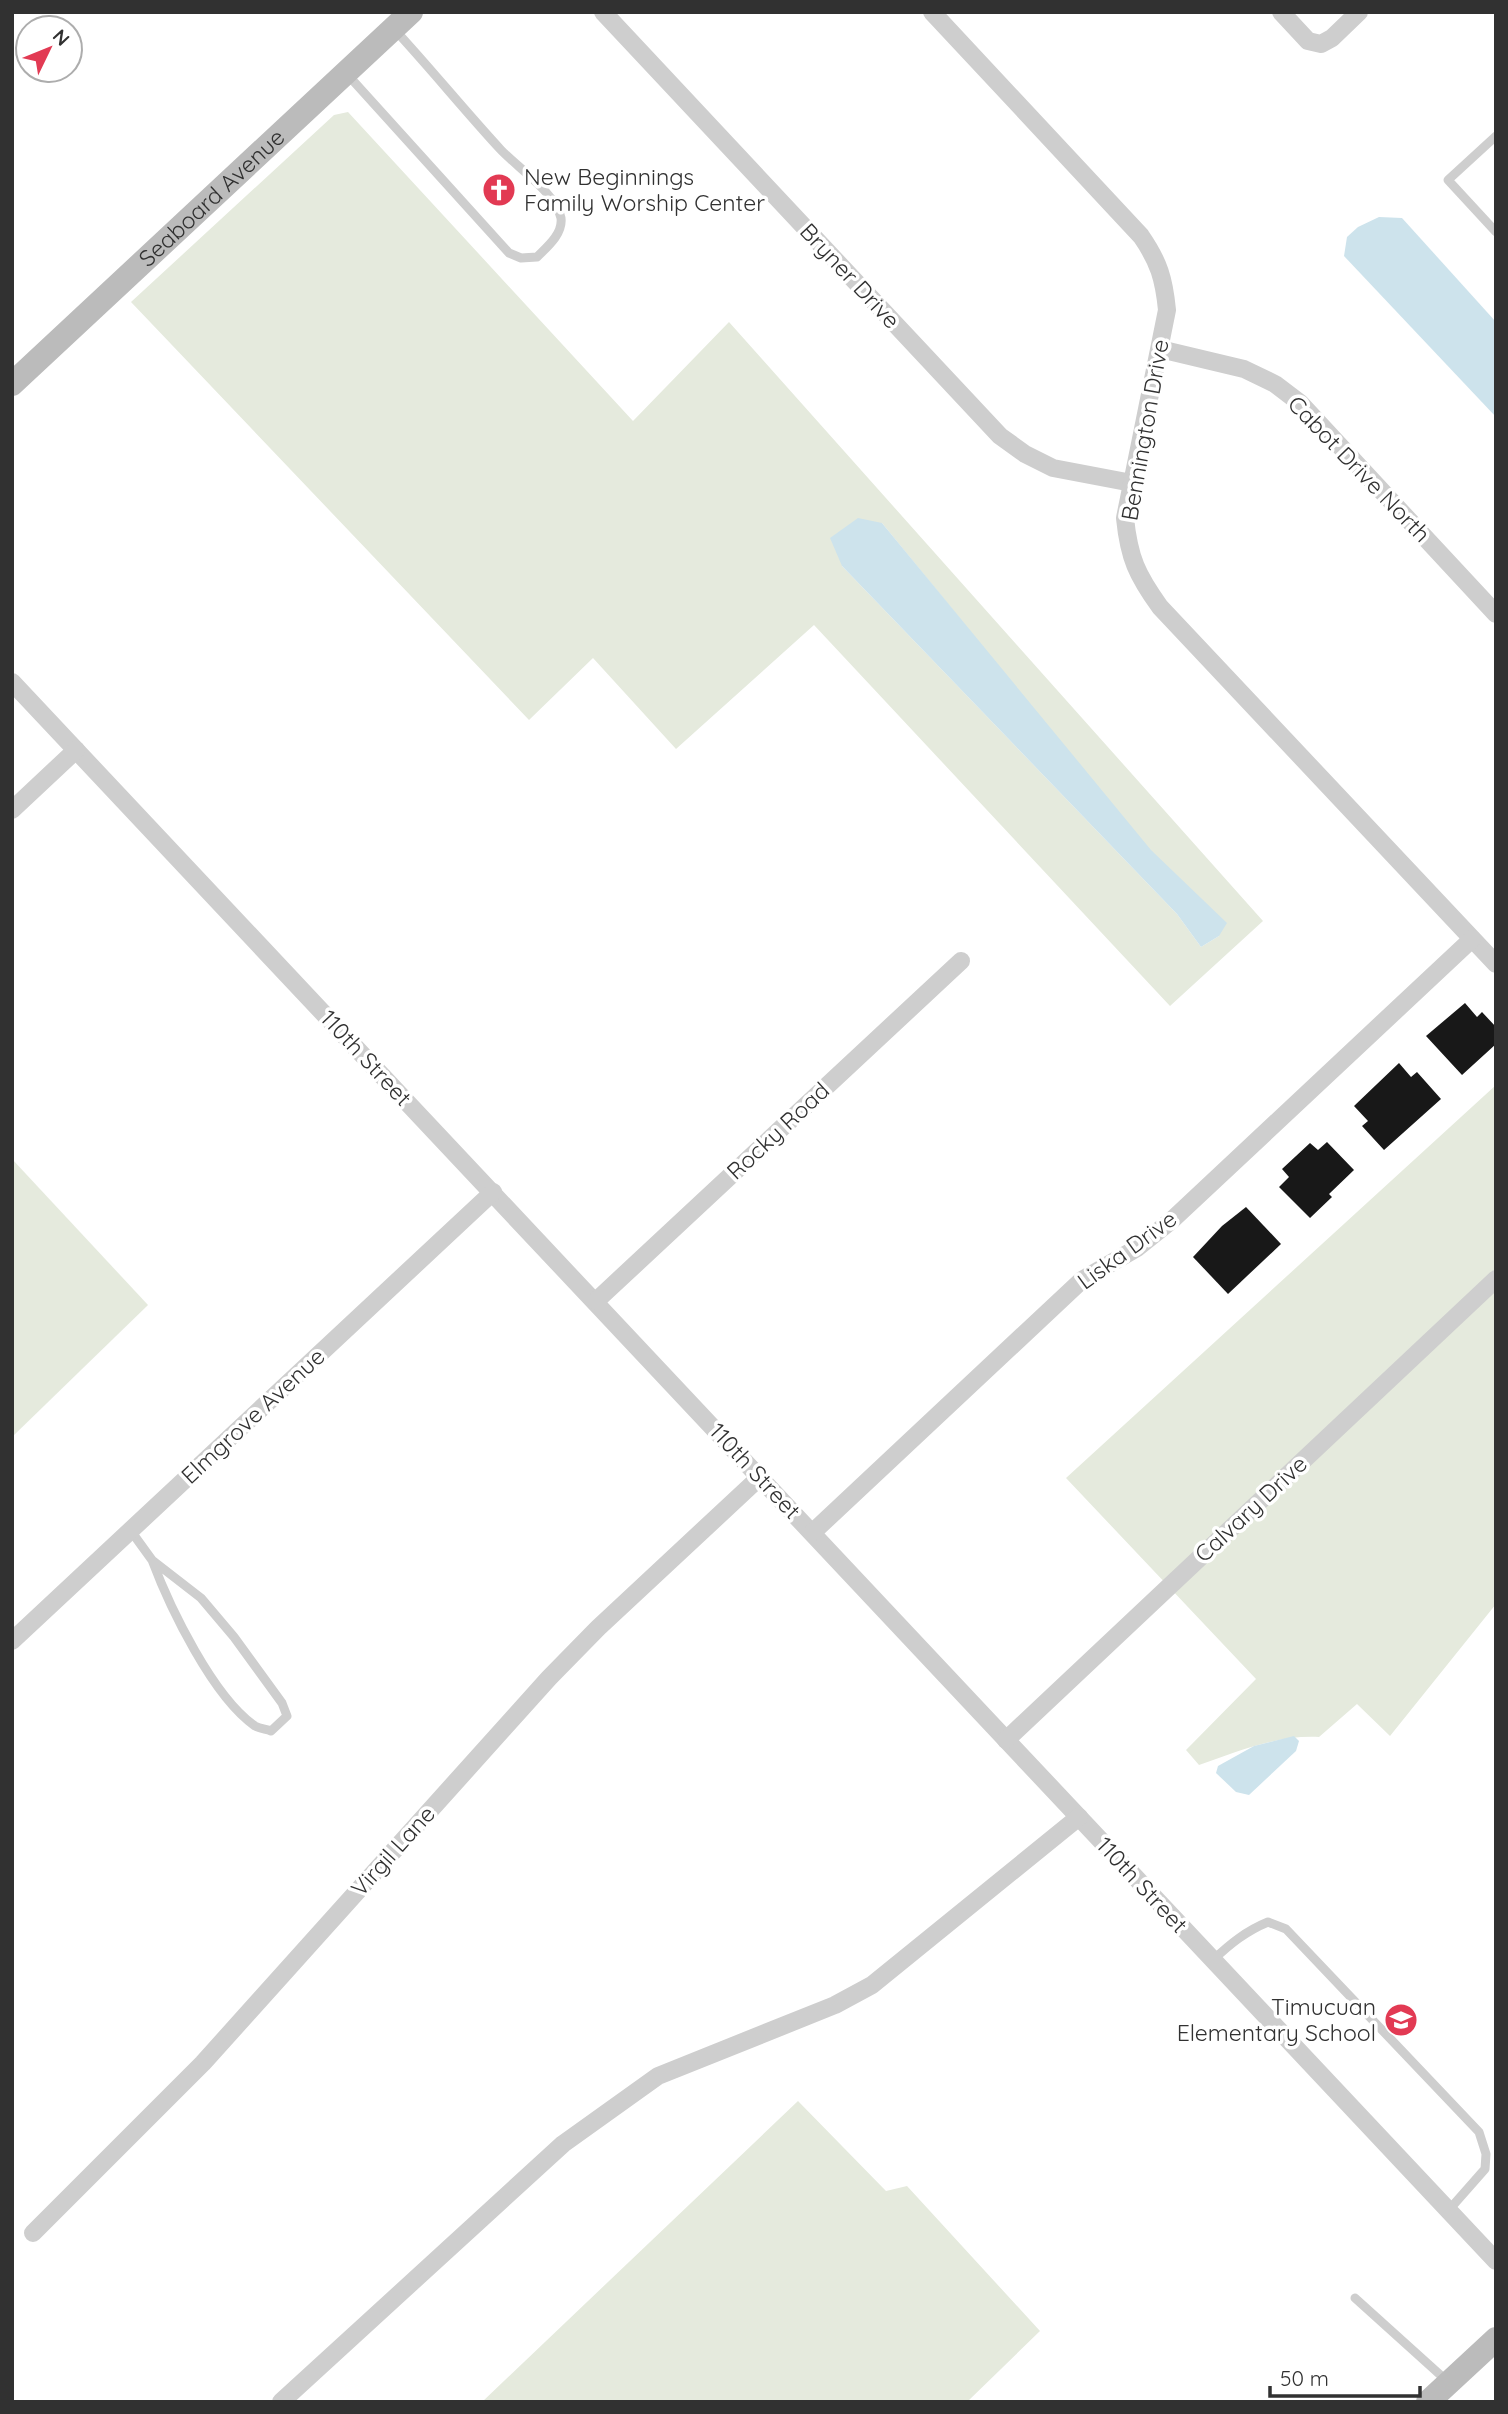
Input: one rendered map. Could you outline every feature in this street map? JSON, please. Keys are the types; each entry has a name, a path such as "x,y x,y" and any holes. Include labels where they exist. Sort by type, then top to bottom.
{"street":[{"name":"Bryner Drive","path":"603,12 1000,436 1025,454 1054,468 1132,483"},
{"name":"Bennington Drive","path":"932,12 1131,226 1156,257 1165,283 1167,310 1125,518 1128,547 1140,578 1160,607 1496,964"},
{"path":"1280,12 1308,41 1321,44 1332,38 1359,12"},
{"name":"Seaboard Avenue","path":"12,384 405,17"},
{"name":"Cabot Drive North","path":"1160,349 1244,369 1275,384 1300,403 1496,614"},
{"name":"110th Street","path":"12,682 1496,2261"},
{"path":"12,810 76,750"},
{"name":"Liska Drive","path":"813,1532 1082,1280 1137,1248 1172,1220 1472,939"},
{"name":"Rocky Road","path":"596,1301 961,961"},
{"name":"Elmgrove Avenue","path":"12,1641 494,1192"},
{"name":"Calvary Drive","path":"1006,1740 1496,1279"},
{"name":"Virgil Lane","path":"33,2232 203,2063 597,1628 760,1477"},
{"path":"281,2402 564,2144 658,2076 835,2005 872,1985 1079,1817"},
{"path":"1428,2402 1496,2339"}],"lane":[{"path":"346,73 509,253 522,258 537,257 559,230 561,218 556,207 544,190 502,152 405,17"},
{"path":"1496,136 1448,180 1496,232"},
{"path":"131,1531 152,1560 167,1600 210,1675 234,1705 257,1727 271,1731 281,1724 287,1716 282,1703 234,1637 201,1598 152,1560"},
{"path":"1213,1960 1231,1943 1260,1925 1268,1922 1286,1929 1479,2132 1486,2154 1485,2169 1448,2211"},
{"path":"1355,2298 1449,2382"}],"shaded area":[{"path":"348,112 633,421 729,322 1263,921 1170,1006 814,625 676,749 593,658 529,720 131,302 334,115","holes":["882,523 1219,936 1201,947 1177,914 842,566"]},
{"path":"1496,1085 1496,1604 1390,1736 1357,1704 1319,1737 1273,1741 1199,1765 1186,1750 1256,1679 1066,1478"},
{"path":"12,1159 148,1305 12,1437"},
{"path":"798,2101 886,2191 907,2186 1040,2331 967,2402 482,2402"}],"water":[{"path":"1379,217 1402,218 1496,322 1496,417 1344,256 1347,237 1358,227"},
{"path":"858,518 882,523 1151,850 1227,923 1219,936 1201,947 1177,914 842,566 830,538"},
{"path":"1294,1736 1299,1741 1296,1751 1249,1795 1236,1792 1216,1773 1218,1766 1254,1746"}],"building":[{"path":"1465,1003 1477,1017 1482,1012 1496,1027 1496,1044 1462,1075 1426,1036"},
{"path":"1399,1063 1411,1077 1417,1072 1441,1099 1384,1150 1362,1126 1368,1121 1354,1106"},
{"path":"1327,1142 1354,1170 1329,1194 1332,1197 1310,1218 1279,1187 1289,1177 1282,1169 1310,1143 1318,1150"},
{"path":"1246,1207 1281,1244 1228,1294 1193,1257 1222,1226"}],"place":[{"name":"New Beginnings Family Worship Center","path":"499,190"},
{"name":"Timucuan Elementary School","path":"1401,2020"}]}
